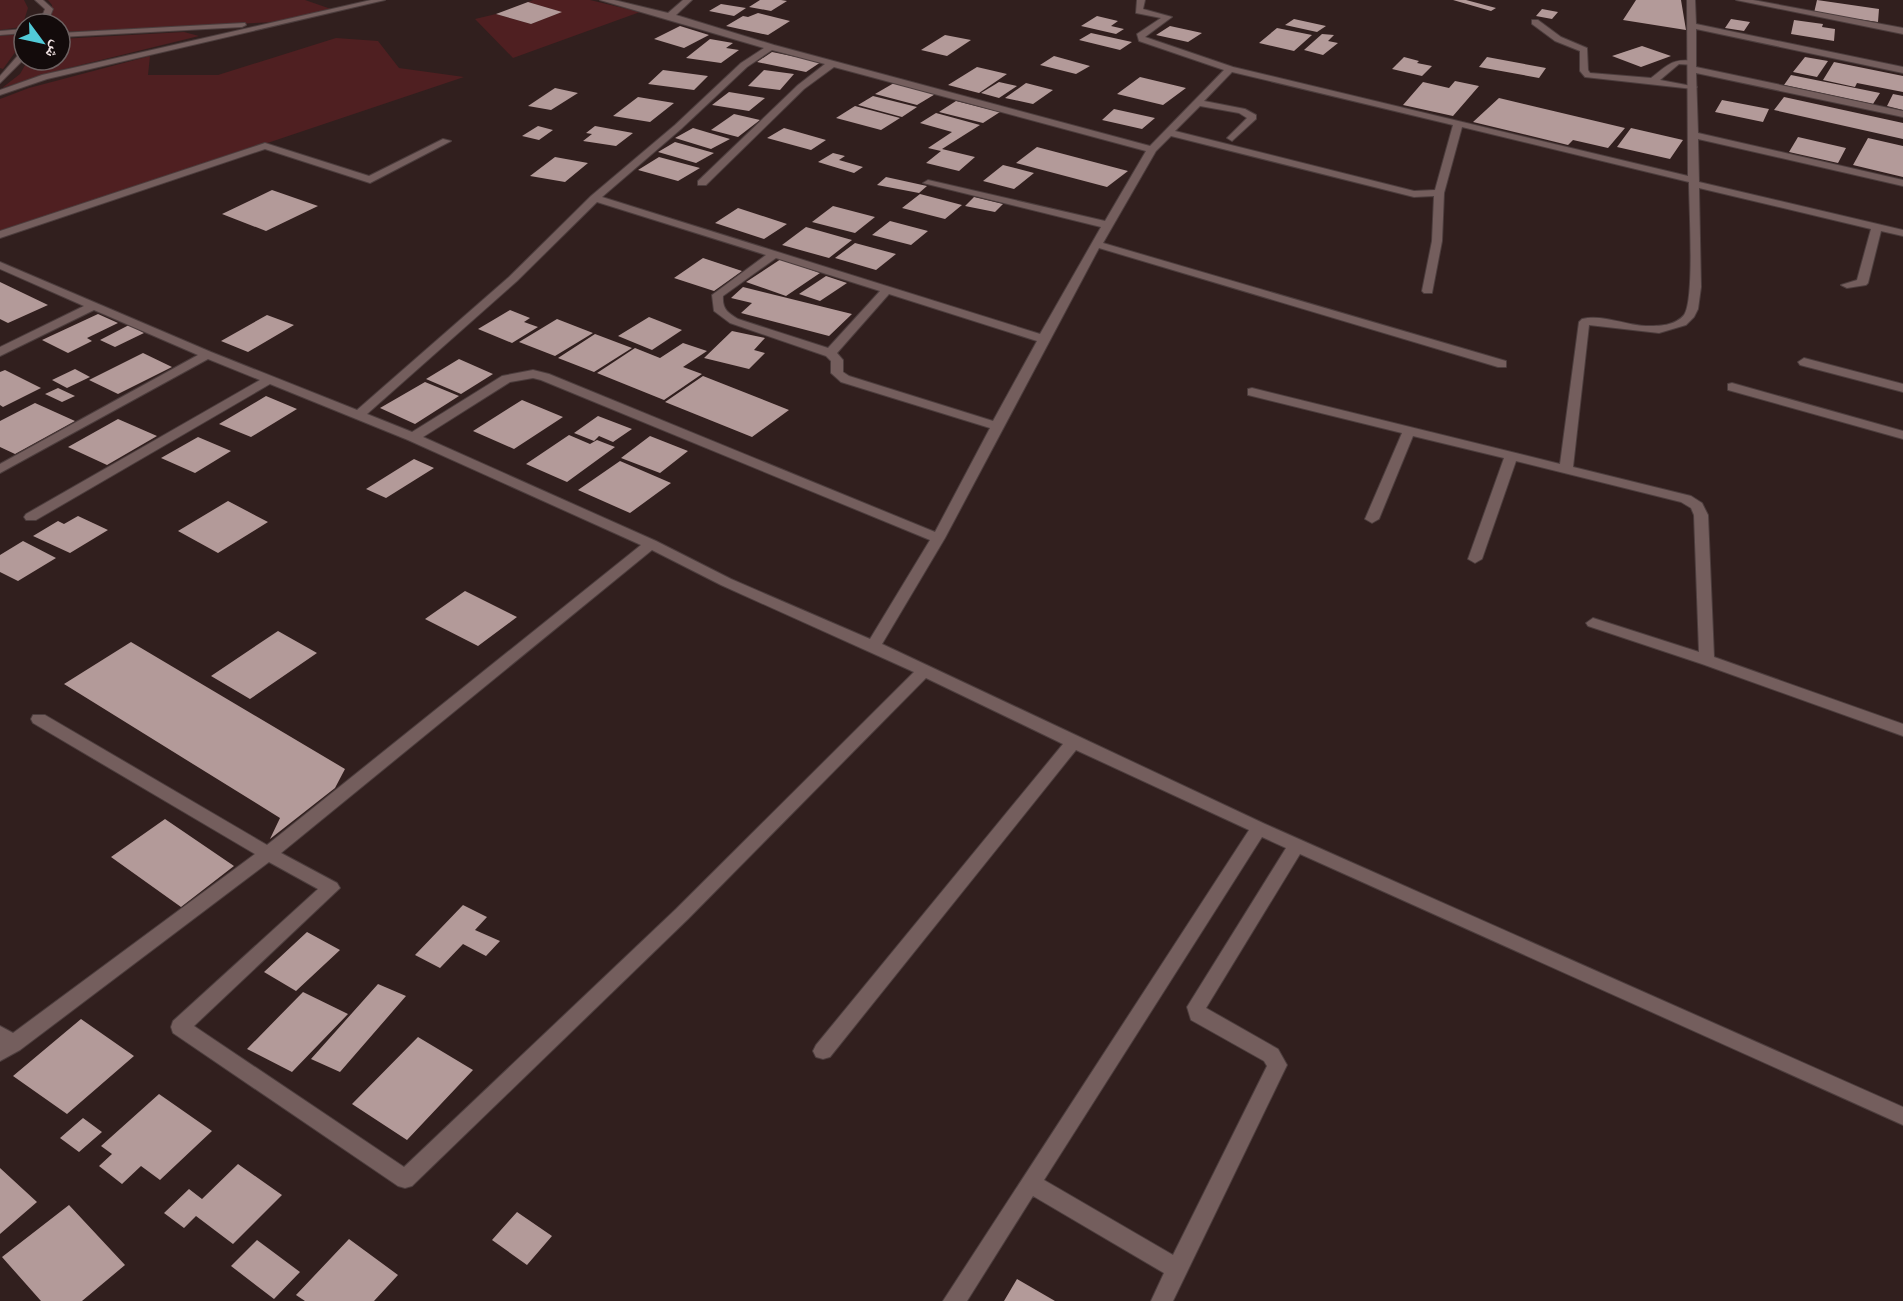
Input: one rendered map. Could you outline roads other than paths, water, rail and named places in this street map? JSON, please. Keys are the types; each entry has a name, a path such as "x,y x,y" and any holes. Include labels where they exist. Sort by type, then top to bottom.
{"street":[{"path":"604,0 670,16 771,47 1152,150"},
{"path":"670,16 688,0"},
{"path":"1141,0 1139,11 1168,17 1140,36 1142,39 1230,69 1903,233"},
{"path":"1566,468 1583,324 1586,321 1594,321 1645,330 1667,329 1682,323 1690,314 1695,287 1691,0"},
{"path":"1740,0 1903,31"},
{"path":"1692,26 1903,70"},
{"path":"358,415 513,279 595,198 678,127 744,65 771,47"},
{"path":"702,183 801,87 833,63"},
{"path":"1692,66 1903,114"},
{"path":"873,646 938,538 1043,339 1152,150 1200,103 1230,69"},
{"path":"1200,103 1242,111 1253,117 1232,138"},
{"path":"1428,291 1437,241 1439,193 1458,124"},
{"path":"1170,133 1380,187 1414,194 1439,193"},
{"path":"1694,135 1903,183"},
{"path":"0,235 264,146 370,180 447,141"},
{"path":"928,183 1108,225"},
{"path":"595,198 1043,339"},
{"path":"1847,285 1862,283 1876,226"},
{"path":"1096,244 1502,364"},
{"path":"775,254 718,295 716,306 720,313 734,321 830,353 837,360 837,373 845,379 998,427"},
{"path":"0,265 207,355 413,437 651,544 726,582 873,646 1072,742 1259,828 1903,1116"},
{"path":"830,353 887,290"},
{"path":"0,352 93,306"},
{"path":"0,469 207,355"},
{"path":"1804,362 1903,388"},
{"path":"413,437 506,378 533,374 546,377 938,538"},
{"path":"31,517 269,380"},
{"path":"1732,387 1903,435"},
{"path":"1252,392 1686,499 1697,506 1701,515 1707,660"},
{"path":"1372,519 1410,430"},
{"path":"1475,559 1512,455"},
{"path":"4,1044 268,854 651,544"},
{"path":"1593,623 1707,660 1903,730"},
{"path":"39,719 268,854 331,888 180,1027 405,1179 682,914 924,670"},
{"path":"823,1051 1072,742"},
{"path":"954,1301 1259,828"},
{"path":"1162,1301 1176,1268 1277,1065 1271,1055 1198,1014 1196,1007 1297,845"},
{"path":"1030,1183 1176,1268"}],"lane":[{"path":"39,0 50,9 48,12"},
{"path":"0,93 45,77 381,0"},
{"path":"1535,22 1558,39 1584,50 1584,71 1588,75 1693,87"},
{"path":"72,34 280,23"},
{"path":"1653,81 1677,63 1692,66"},
{"path":"1,80 12,68"}]}
